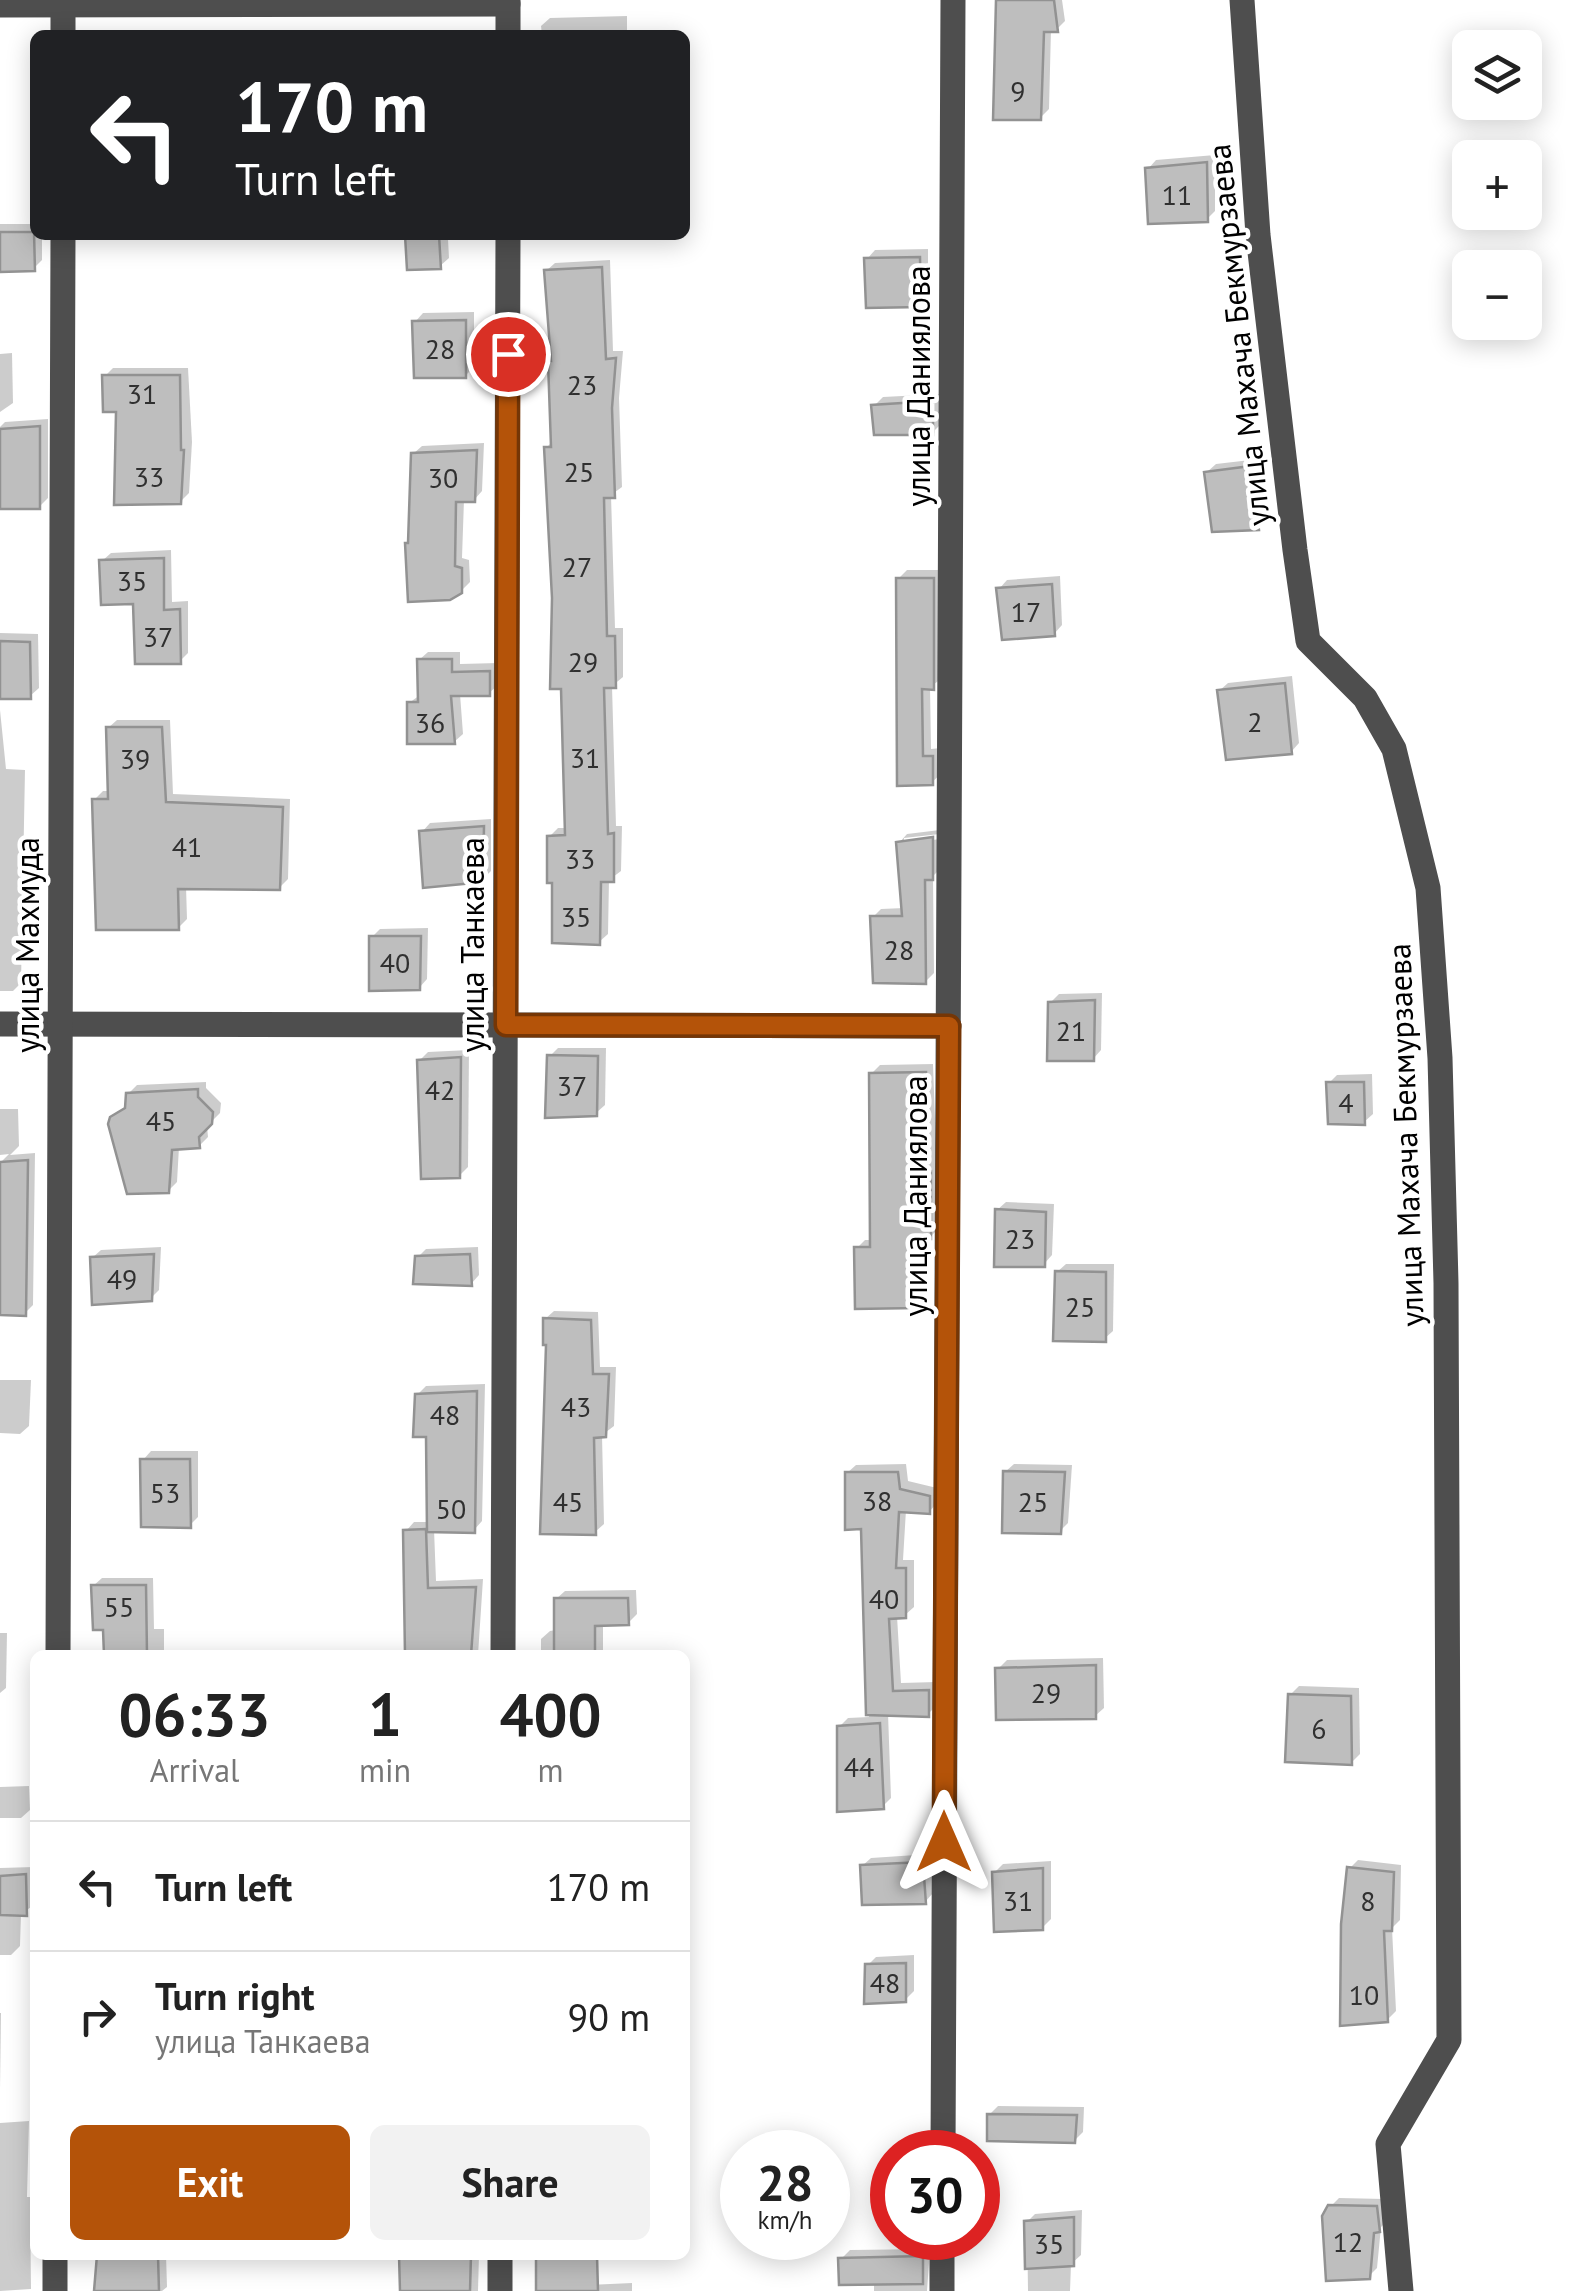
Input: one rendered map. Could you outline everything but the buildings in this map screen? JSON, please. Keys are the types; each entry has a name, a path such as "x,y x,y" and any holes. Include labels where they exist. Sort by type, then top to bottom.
{"street":[{"name":"улица Даниялова","path":"942,2130 953,0"},
{"name":"улица Махача Бекмурзаева","path":"1242,0 1258,235 1308,642 1365,698 1394,749 1428,888 1440,1058 1446,1283 1449,2040 1388,2144 1400,2290"},
{"path":"63,2 63,30"},
{"path":"0,5 508,2 508,30"},
{"name":"улица Махмуда","path":"58,1650 63,240"},
{"name":"улица Танкаева","path":"503,1650 508,240"},
{"path":"0,1024 949,1026"},
{"path":"55,2291 56,2260"},
{"path":"500,2260 500,2291"},
{"path":"942,2260 942,2291"}],"route":[{"path":"508,354 506,1025 949,1026 944,1842"}]}
